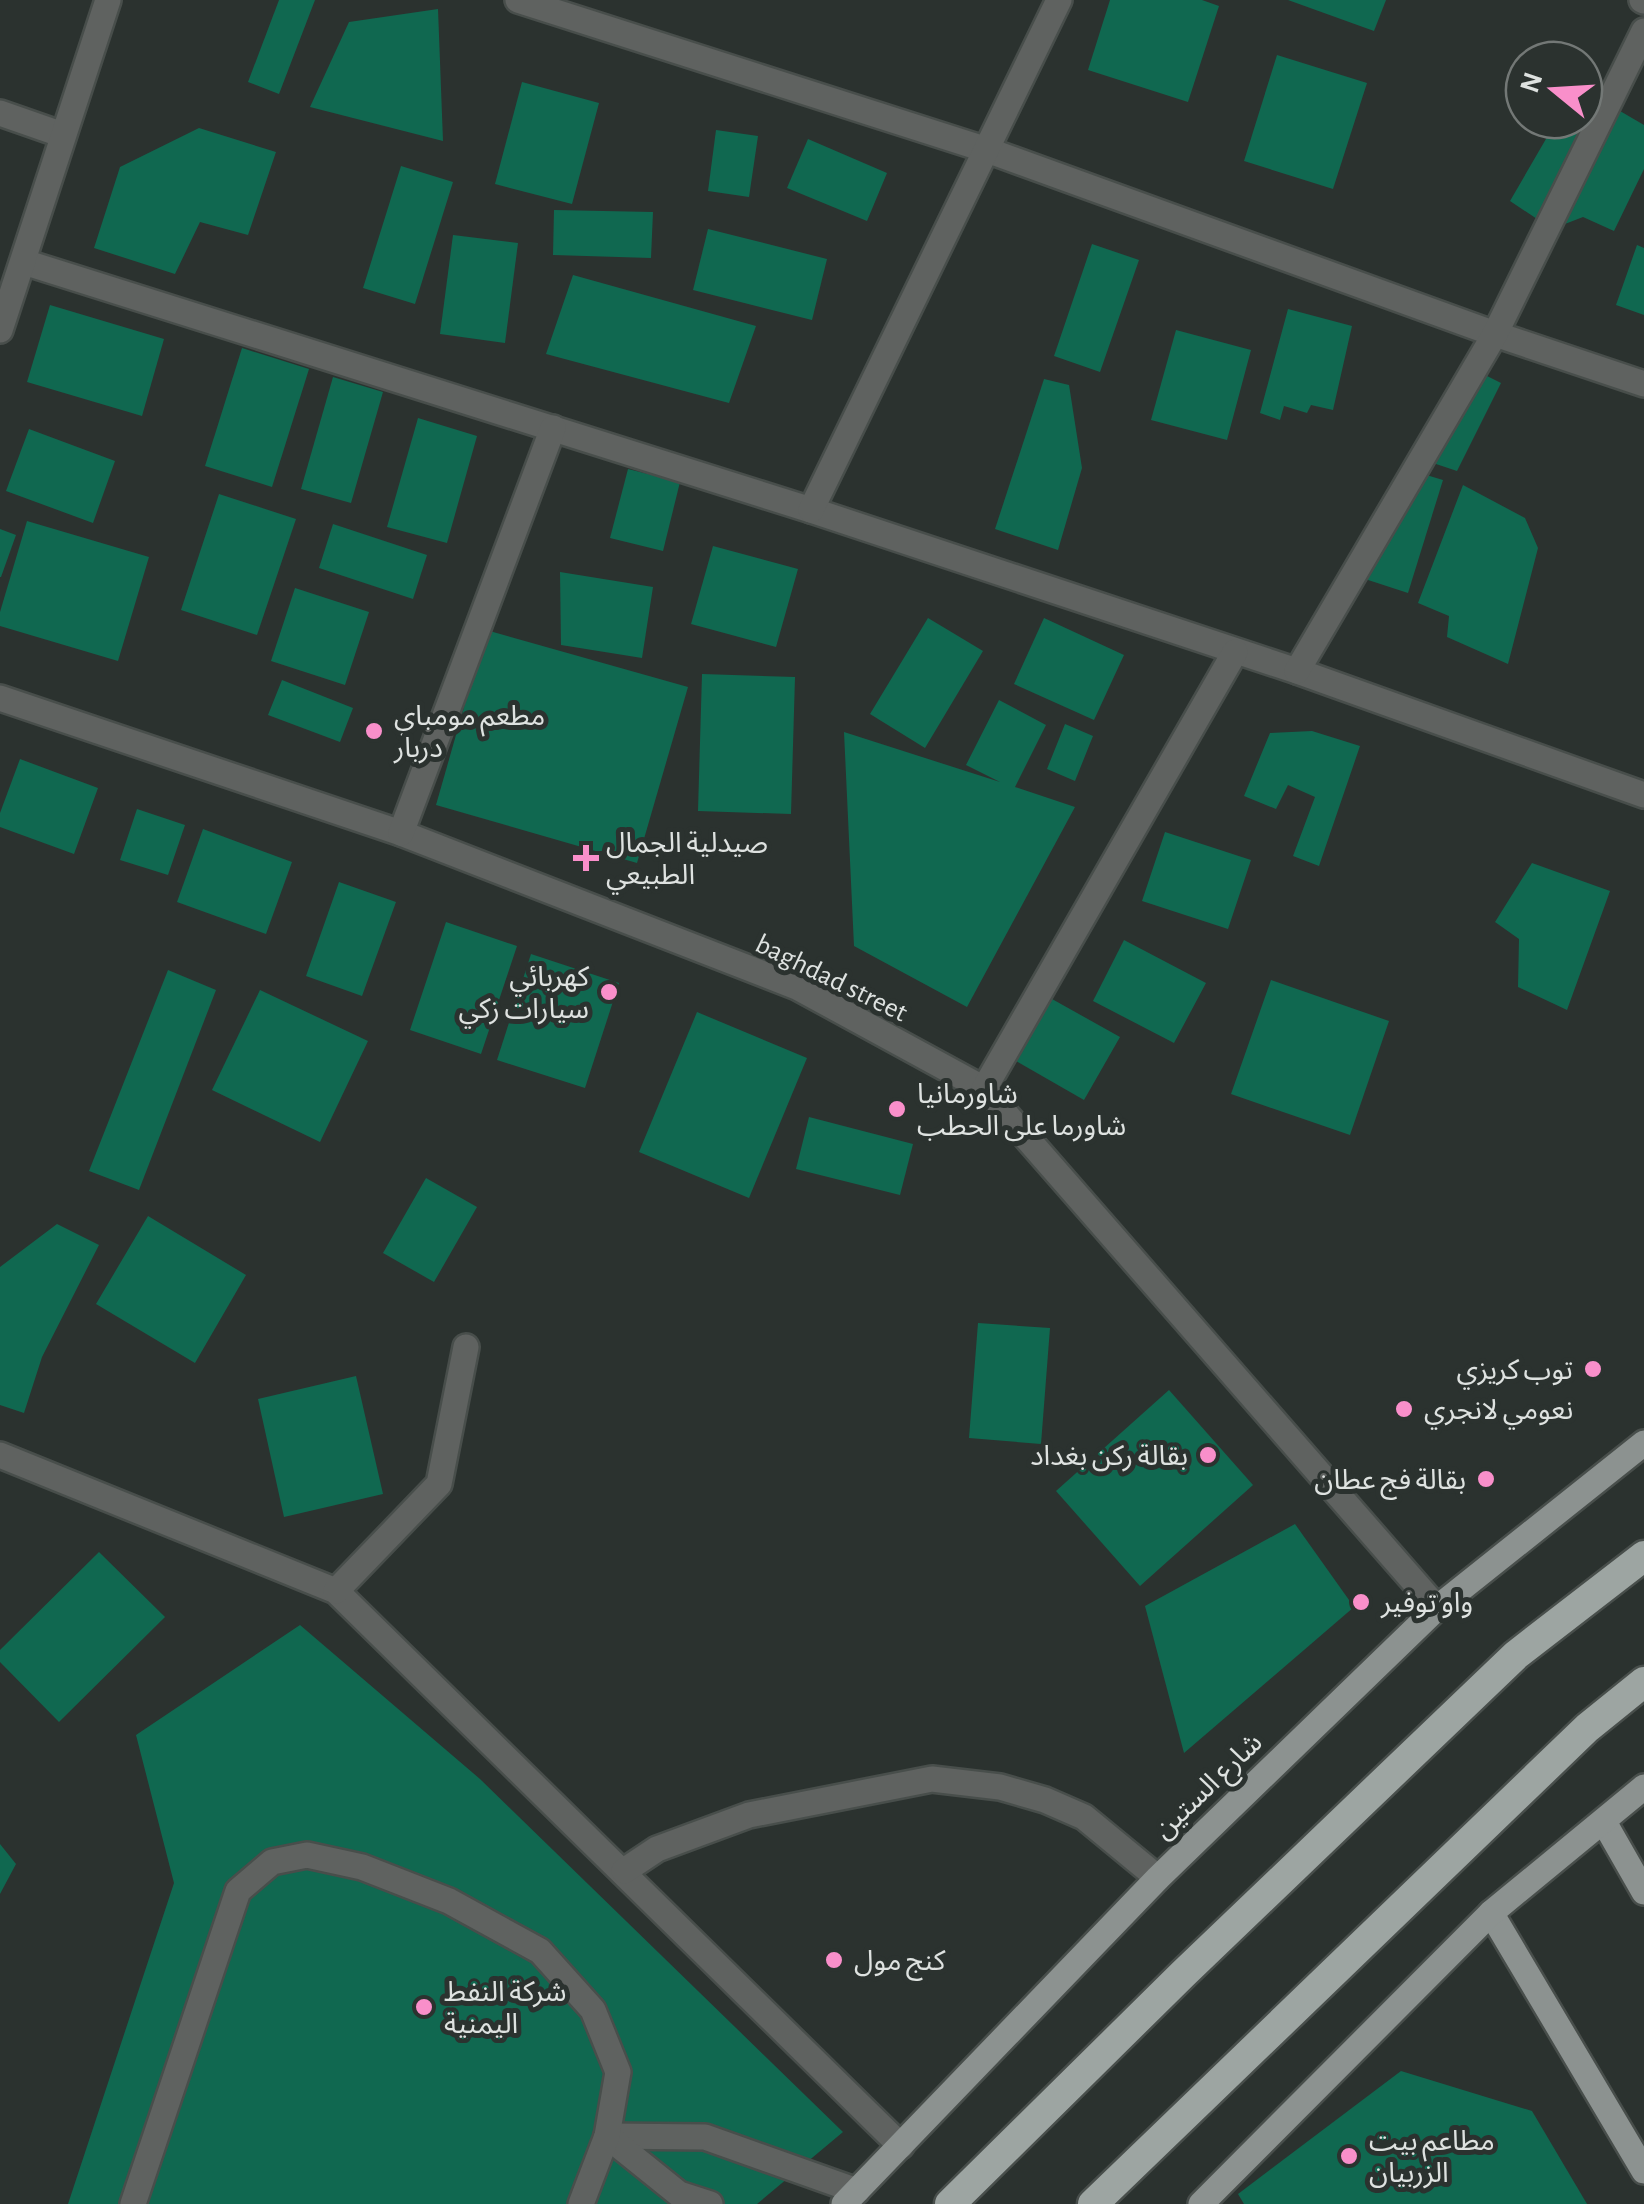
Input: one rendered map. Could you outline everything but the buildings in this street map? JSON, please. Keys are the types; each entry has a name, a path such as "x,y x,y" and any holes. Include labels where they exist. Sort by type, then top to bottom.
{"highway":[{"path":"950,2204 1516,1655 1644,1556"},
{"path":"1093,2204 1587,1728 1644,1682"}],"main road":[{"name":"شارع الستين","path":"851,2197 1158,1878 1436,1608 1644,1444"},
{"path":"1201,2204 1492,1913 1644,1786"},
{"path":"1604,1822 1644,1892"},
{"path":"1492,1913 1644,2170"}],"street":[{"path":"0,330 108,0"},
{"path":"518,0 987,150 1644,384"},
{"path":"811,510 1060,0"},
{"path":"1296,671 1495,334 1644,31"},
{"path":"0,114 64,136"},
{"path":"24,262 811,510 1296,671 1644,796"},
{"path":"401,833 553,428"},
{"path":"984,1089 1235,652"},
{"name":"baghdad street","path":"0,698 401,833 797,986 984,1089 1436,1608"},
{"path":"336,1591 439,1484 466,1347"},
{"path":"0,1455 336,1591 901,2146"},
{"path":"624,1871 657,1848 748,1814 932,1779 1000,1786 1084,1817 1158,1878"},
{"path":"132,2204 238,1891 272,1862 307,1855 362,1867 450,1901 540,1951 593,2010 618,2072 606,2136 581,2204"},
{"path":"606,2136 705,2137 851,2197"},
{"path":"606,2136 679,2194 710,2204"}],"place":[{"name":"مطعم مومباي دربار","path":"374,731"},
{"name":"صيدلية الجمال الطبيعي","path":"586,858"},
{"name":"كهربائي سيارات زكي","path":"609,992"},
{"name":"شاورمانيا شاورما على الحطب","path":"897,1109"},
{"name":"توب كريزي","path":"1593,1369"},
{"name":"نعومي لانجري","path":"1404,1409"},
{"name":"بقالة ركن بغداد","path":"1208,1455"},
{"name":"بقالة فج عطان","path":"1486,1479"},
{"name":"واو توفير","path":"1361,1602"},
{"name":"كنج مول","path":"834,1960"},
{"name":"شركة النفط اليمنية","path":"424,2007"},
{"name":"مطاعم بيت الزربيان","path":"1349,2156"}]}
